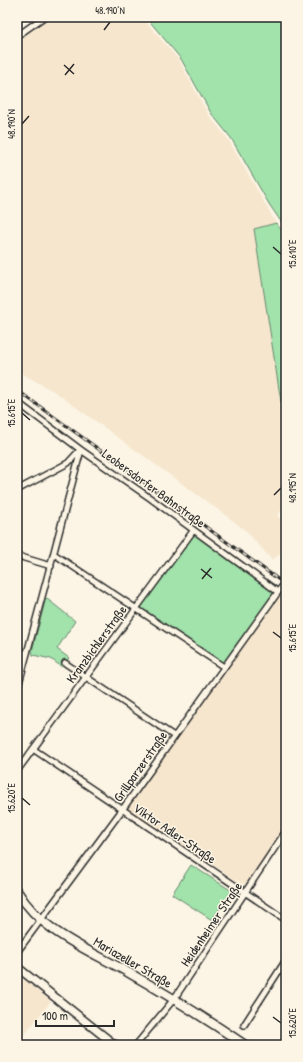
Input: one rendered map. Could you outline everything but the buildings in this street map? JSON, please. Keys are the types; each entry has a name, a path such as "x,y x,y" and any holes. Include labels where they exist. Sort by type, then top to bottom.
{"main road":[{"name":"Mariazeller Straße","path":"17,891 30,910 58,934 174,999 245,1045"}],"street":[{"path":"17,36 44,17"},
{"name":"Leobersdorfer Bahnstraße","path":"17,402 278,592"},
{"path":"17,490 68,463 81,450"},
{"path":"17,691 81,450"},
{"name":"Kranzbichlerstraße","path":"17,771 193,531"},
{"path":"54,554 224,667"},
{"path":"17,558 51,566"},
{"name":"Grillparzerstraße","path":"17,952 122,810 286,581"},
{"path":"17,651 27,654"},
{"path":"65,663 174,736"},
{"name":"Viktor Adler-Straße","path":"33,749 286,920"},
{"name":"Heidenheimer Straße","path":"136,1045 174,999 286,831"},
{"path":"244,1025 286,960"},
{"path":"17,967 115,1045"}],"shaded area":[{"path":"51,17 142,17 179,60 208,114 228,139 276,223 254,229 281,402 283,402 286,421 286,505 277,516 286,522 286,557 282,553 272,560 246,531 228,517 55,392 17,371 17,40"},
{"path":"286,585 286,825 248,883 242,884 127,809"},
{"path":"17,974 51,1001 22,1038 25,1041 22,1045 17,1045"}],"green space":[{"path":"146,17 286,17 286,229 269,204 231,138 211,113 181,59"},
{"path":"276,223 286,236 286,421 283,402 281,402 254,229"},
{"path":"193,531 278,592 224,667 137,608"},
{"path":"46,598 75,621 57,649 69,658 62,667 51,659 33,655 32,651"},
{"path":"191,865 232,891 212,920 172,894"}],"railway":[{"path":"17,390 286,585"}]}
